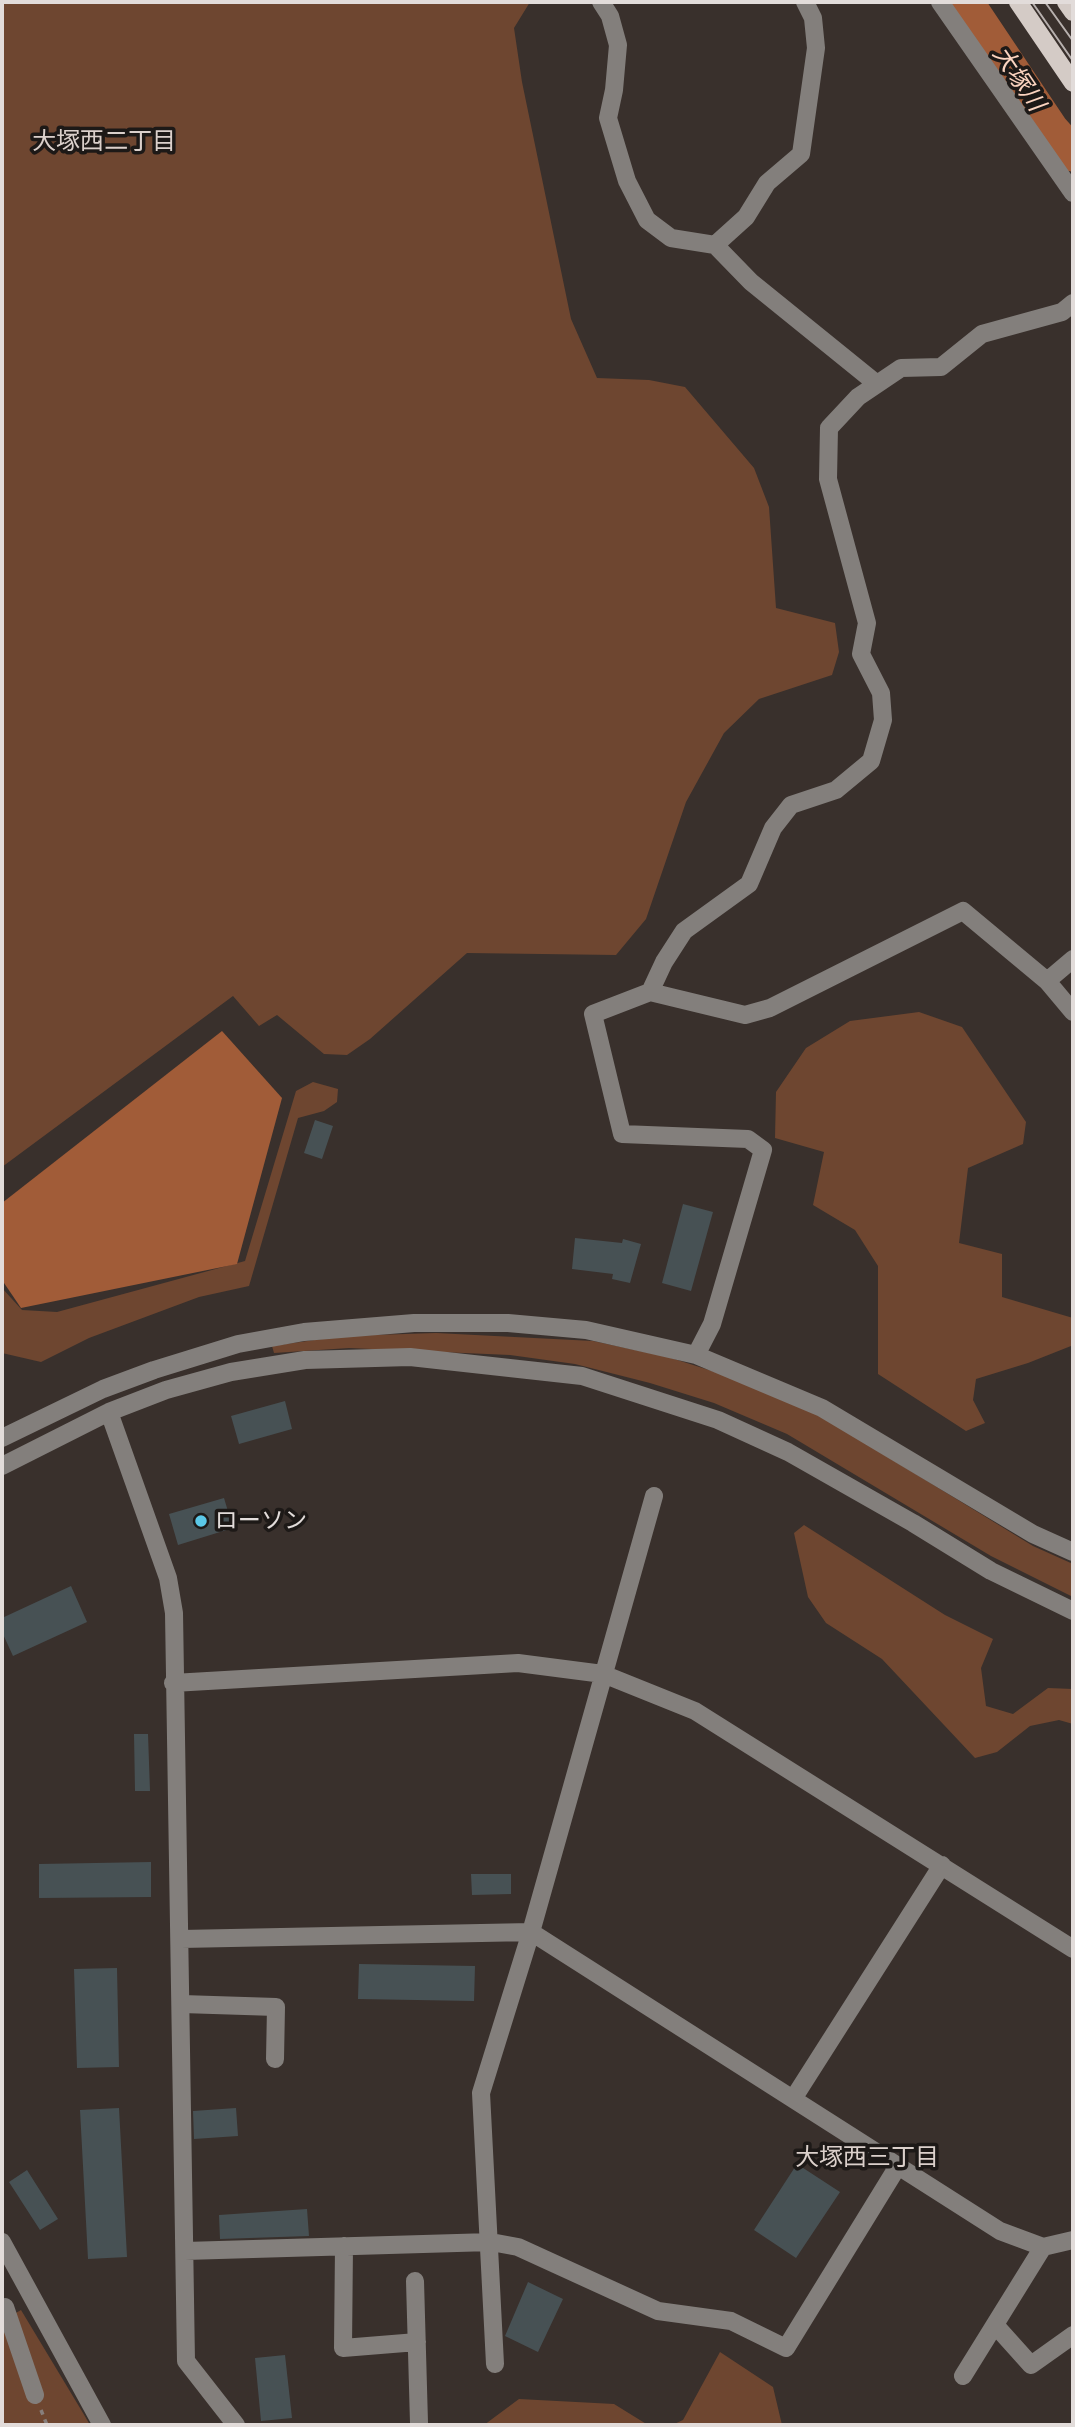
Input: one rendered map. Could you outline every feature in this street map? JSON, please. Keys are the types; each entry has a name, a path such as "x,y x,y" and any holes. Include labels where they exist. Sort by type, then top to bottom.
{"main road":[{"path":"1017,2 1073,83"},
{"path":"1066,2 1073,12"}],"street":[{"path":"601,2 610,16 618,45 614,90 608,118 627,181 647,220 671,238 715,245 751,282 877,384"},
{"path":"715,245 746,217 767,183 801,154 816,48 813,19 805,2"},
{"path":"940,2 1073,193"},
{"path":"650,992 664,962 684,931 749,884 773,828 791,805 836,790 871,761 883,720 881,692 861,653 867,623 828,479 829,428 858,397 901,368 941,367 982,334 1062,312 1073,304"},
{"path":"696,1356 712,1324 763,1150 748,1139 622,1135 593,1014 650,992 745,1015 770,1008 963,911 1047,981 1073,1012"},
{"path":"1047,981 1073,959"},
{"path":"2,1438 103,1389 238,1344 304,1332 414,1323 508,1323 586,1330 696,1356 822,1408 1033,1534 1073,1552"},
{"path":"2,1466 109,1412 166,1390 218,1375 305,1360 410,1357 582,1376 718,1420 788,1452 991,1571 1073,1611"},
{"path":"109,1412 168,1578 174,1613 173,1683 181,1939 186,2361 236,2425"},
{"path":"495,2364 491,2242 481,2093 531,1932 654,1496"},
{"path":"173,1683 518,1663 603,1674 695,1711 1073,1949"},
{"path":"793,2099 942,1865"},
{"path":"181,1939 531,1932 1000,2231 1043,2247 1073,2240"},
{"path":"181,2004 276,2007 275,2059"},
{"path":"185,2250 491,2242 518,2246 658,2311 732,2321 786,2348 898,2166"},
{"path":"2,2242 102,2425"},
{"path":"344,2246 343,2347 417,2342"},
{"path":"963,2376 1043,2247"},
{"path":"415,2281 419,2423"},
{"path":"30,2294 4,2308 35,2395"},
{"path":"996,2326 1031,2365 1073,2335"}],"shaded area":[{"path":"2,2 530,2 514,28 522,82 571,319 597,378 649,380 685,387 754,468 769,507 776,608 835,623 839,652 832,675 759,699 724,733 686,802 646,919 616,955 467,953 370,1039 347,1055 324,1054 277,1015 259,1026 233,996 2,1167"},
{"path":"919,1012 962,1027 1026,1122 1023,1144 968,1168 959,1243 1002,1254 1002,1297 1073,1318 1071,1346 976,1379 973,1400 985,1423 966,1431 878,1374 878,1266 855,1230 813,1205 824,1152 775,1138 776,1092 806,1048 850,1021"},
{"path":"222,1031 282,1098 237,1264 21,1308 2,1280 2,1203"},
{"path":"313,1082 338,1089 337,1102 324,1111 298,1118 249,1286 199,1297 89,1338 41,1362 2,1353 2,1288 22,1310 57,1312 245,1261 296,1091"},
{"path":"436,1333 593,1341 668,1357 756,1385 826,1419 1033,1546 1073,1564 1073,1597 991,1556 787,1434 714,1403 575,1364 510,1355 349,1348 274,1353 272,1346 343,1336"},
{"path":"804,1525 945,1615 993,1639 981,1668 986,1706 1013,1714 1048,1688 1073,1689 1073,1724 1059,1720 1030,1726 997,1752 975,1758 882,1659 826,1623 808,1597 794,1533"},
{"path":"21,2310 90,2425 2,2425 2,2321"},
{"path":"720,2352 773,2387 782,2425 672,2425 683,2420"},
{"path":"519,2399 614,2404 648,2425 484,2425"}],"building":[{"path":"315,1120 333,1126 322,1159 304,1153"},
{"path":"683,1204 713,1212 691,1291 662,1283"},
{"path":"575,1238 622,1243 623,1239 641,1244 630,1283 612,1279 613,1274 572,1269"},
{"path":"285,1401 292,1429 239,1444 231,1416"},
{"name":"ローソン","path":"224,1498 233,1528 178,1545 169,1514"},
{"path":"71,1586 87,1622 13,1656 2,1632 2,1618"},
{"path":"134,1734 148,1734 150,1791 135,1791"},
{"path":"151,1862 151,1897 39,1898 39,1864"},
{"path":"471,1874 511,1874 511,1894 472,1895"},
{"path":"359,1964 475,1966 474,2001 358,1999"},
{"path":"117,1968 119,2067 77,2068 74,1969"},
{"path":"119,2108 127,2257 88,2259 80,2110"},
{"path":"236,2108 238,2136 194,2139 193,2111"},
{"path":"797,2164 840,2192 796,2258 754,2230"},
{"path":"27,2170 58,2219 40,2230 9,2182"},
{"path":"307,2209 309,2236 220,2239 219,2215"},
{"path":"528,2282 563,2299 538,2352 505,2336"},
{"path":"285,2355 292,2418 261,2421 255,2358"}],"waterway":[{"name":"大塚川","path":"966,2 1051,129 1073,154"}],"tram line":[{"path":"1032,2 1073,61"},
{"path":"1045,2 1073,41"}],"place":[{"name":"ローソン","path":"201,1521"}],"district":[{"name":"大塚西二丁目","path":"104,142"},
{"name":"大塚西三丁目","path":"867,2158"}]}
